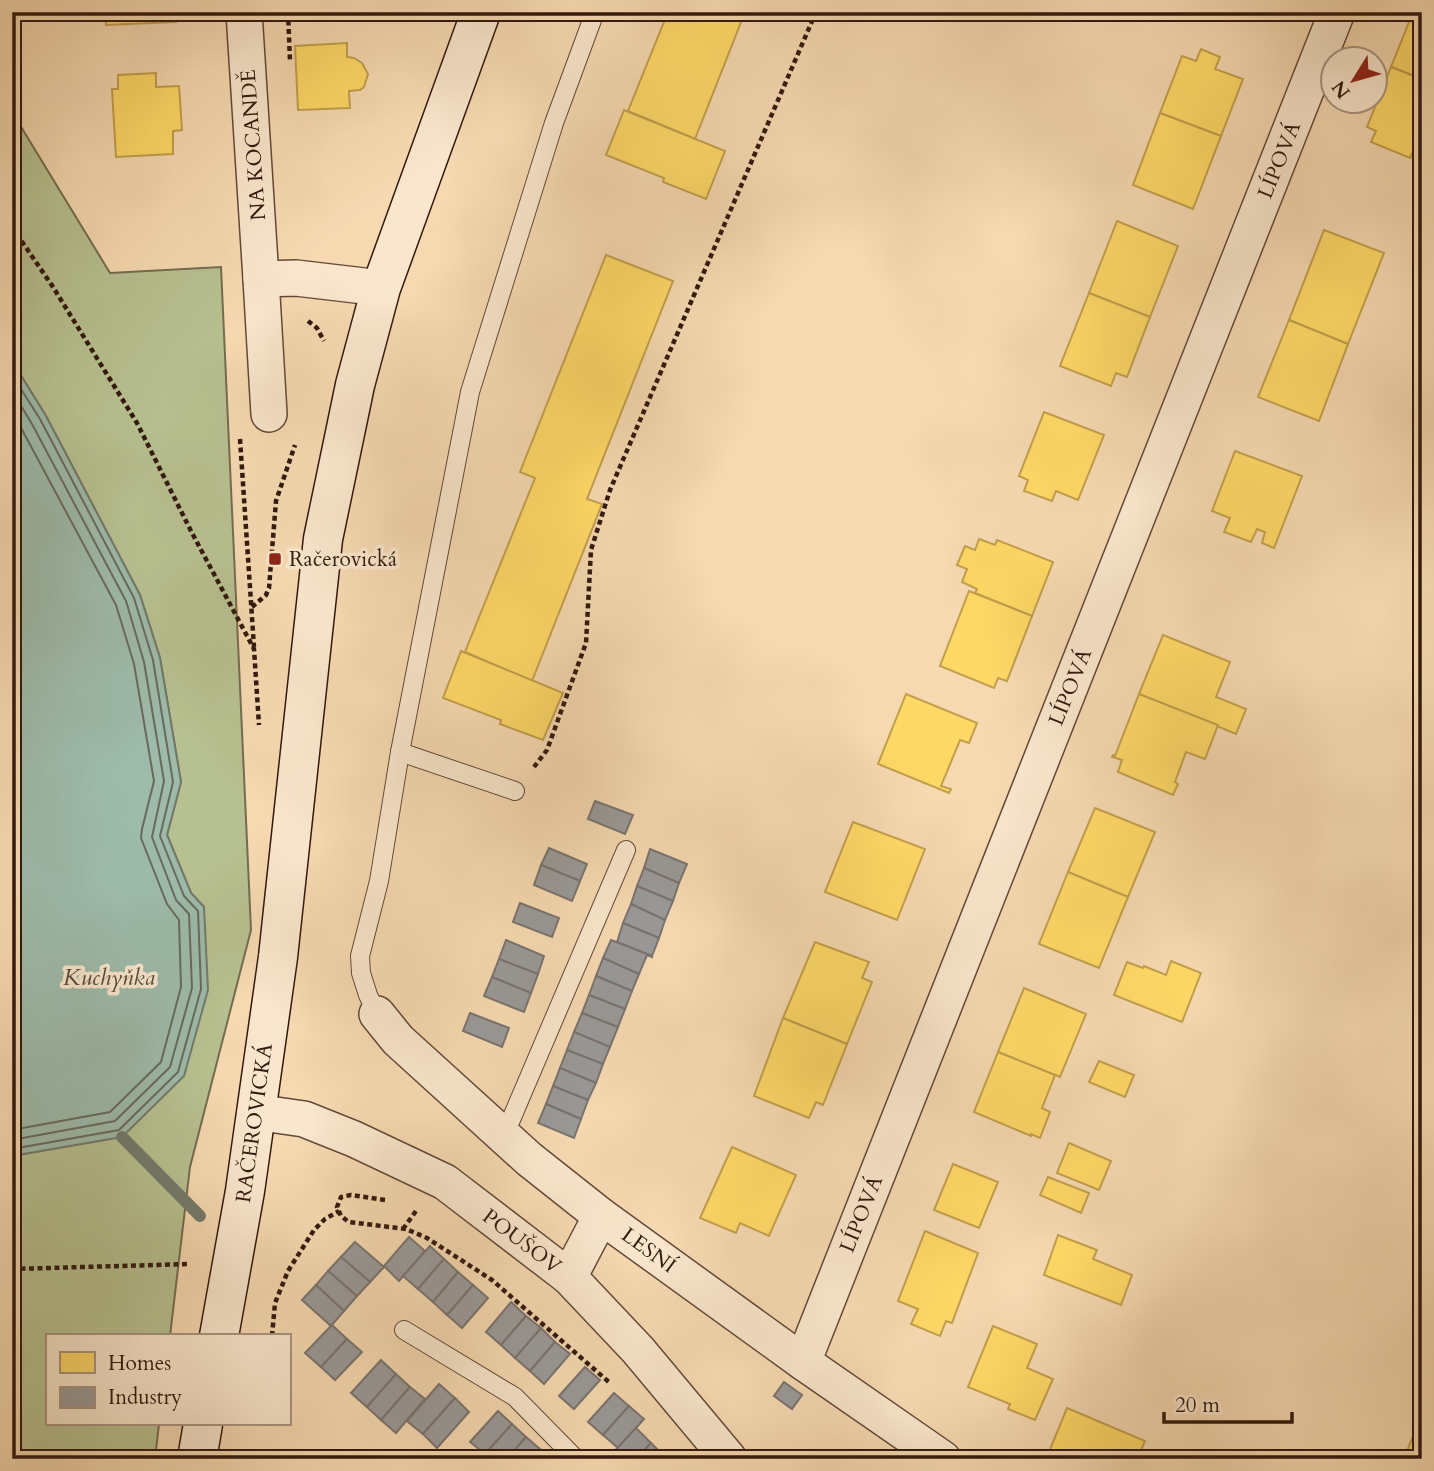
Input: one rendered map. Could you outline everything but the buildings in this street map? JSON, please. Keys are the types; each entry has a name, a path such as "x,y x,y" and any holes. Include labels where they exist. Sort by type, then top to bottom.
{"main road":[{"name":"RAČEROVICKÁ","path":"219,1334 244,1191 278,957 323,538 355,385 382,288 481,12"},
{"path":"197,1459 203,1426"}],"street":[{"name":"NA KOCANDĚ","path":"244,12 269,414"},
{"name":"LÍPOVÁ","path":"803,1362 1337,12"},
{"path":"261,279 296,278 382,288"},
{"name":"LESNÍ","path":"377,1014 398,1040 529,1159 601,1216 943,1459"},
{"name":"POUŠOV","path":"255,1112 303,1119 354,1139 432,1193 569,1277 638,1350 717,1454"},
{"path":"569,1277 601,1216"}],"lane":[{"path":"377,1014 361,974 360,956 379,881 400,752 470,392 554,124 595,12"},
{"path":"400,752 515,791"},
{"path":"504,1136 626,850"},
{"path":"404,1330 515,1397 576,1459"}],"path":[{"path":"515,791 547,750 586,643 591,550 610,490 816,12"},
{"path":"12,227 53,287 137,423 254,649 259,725"},
{"path":"432,1193 404,1203 351,1195 341,1198 337,1207 341,1216 349,1222 403,1229 427,1238 492,1280 615,1387"},
{"path":"403,1229 432,1193"},
{"path":"272,1334 275,1303 288,1270 314,1230 325,1219 339,1211"},
{"path":"12,1269 198,1264"}],"green space":[{"path":"12,112 110,273 221,267 251,930 190,1167 170,1334 46,1334 46,1426 159,1426 155,1459 12,1459 12,1156 122,1136 204,907 191,893 167,835 181,782 160,658 140,595 46,416 12,361"}],"water":[{"name":"Kuchyňka","path":"12,361 46,416 140,595 160,658 181,782 167,835 191,893 204,907 208,990 184,1076 122,1137 12,1156"}],"waterway":[{"path":"122,1137 200,1216"}],"place":[{"name":"Račerovická","path":"275,559"}]}
